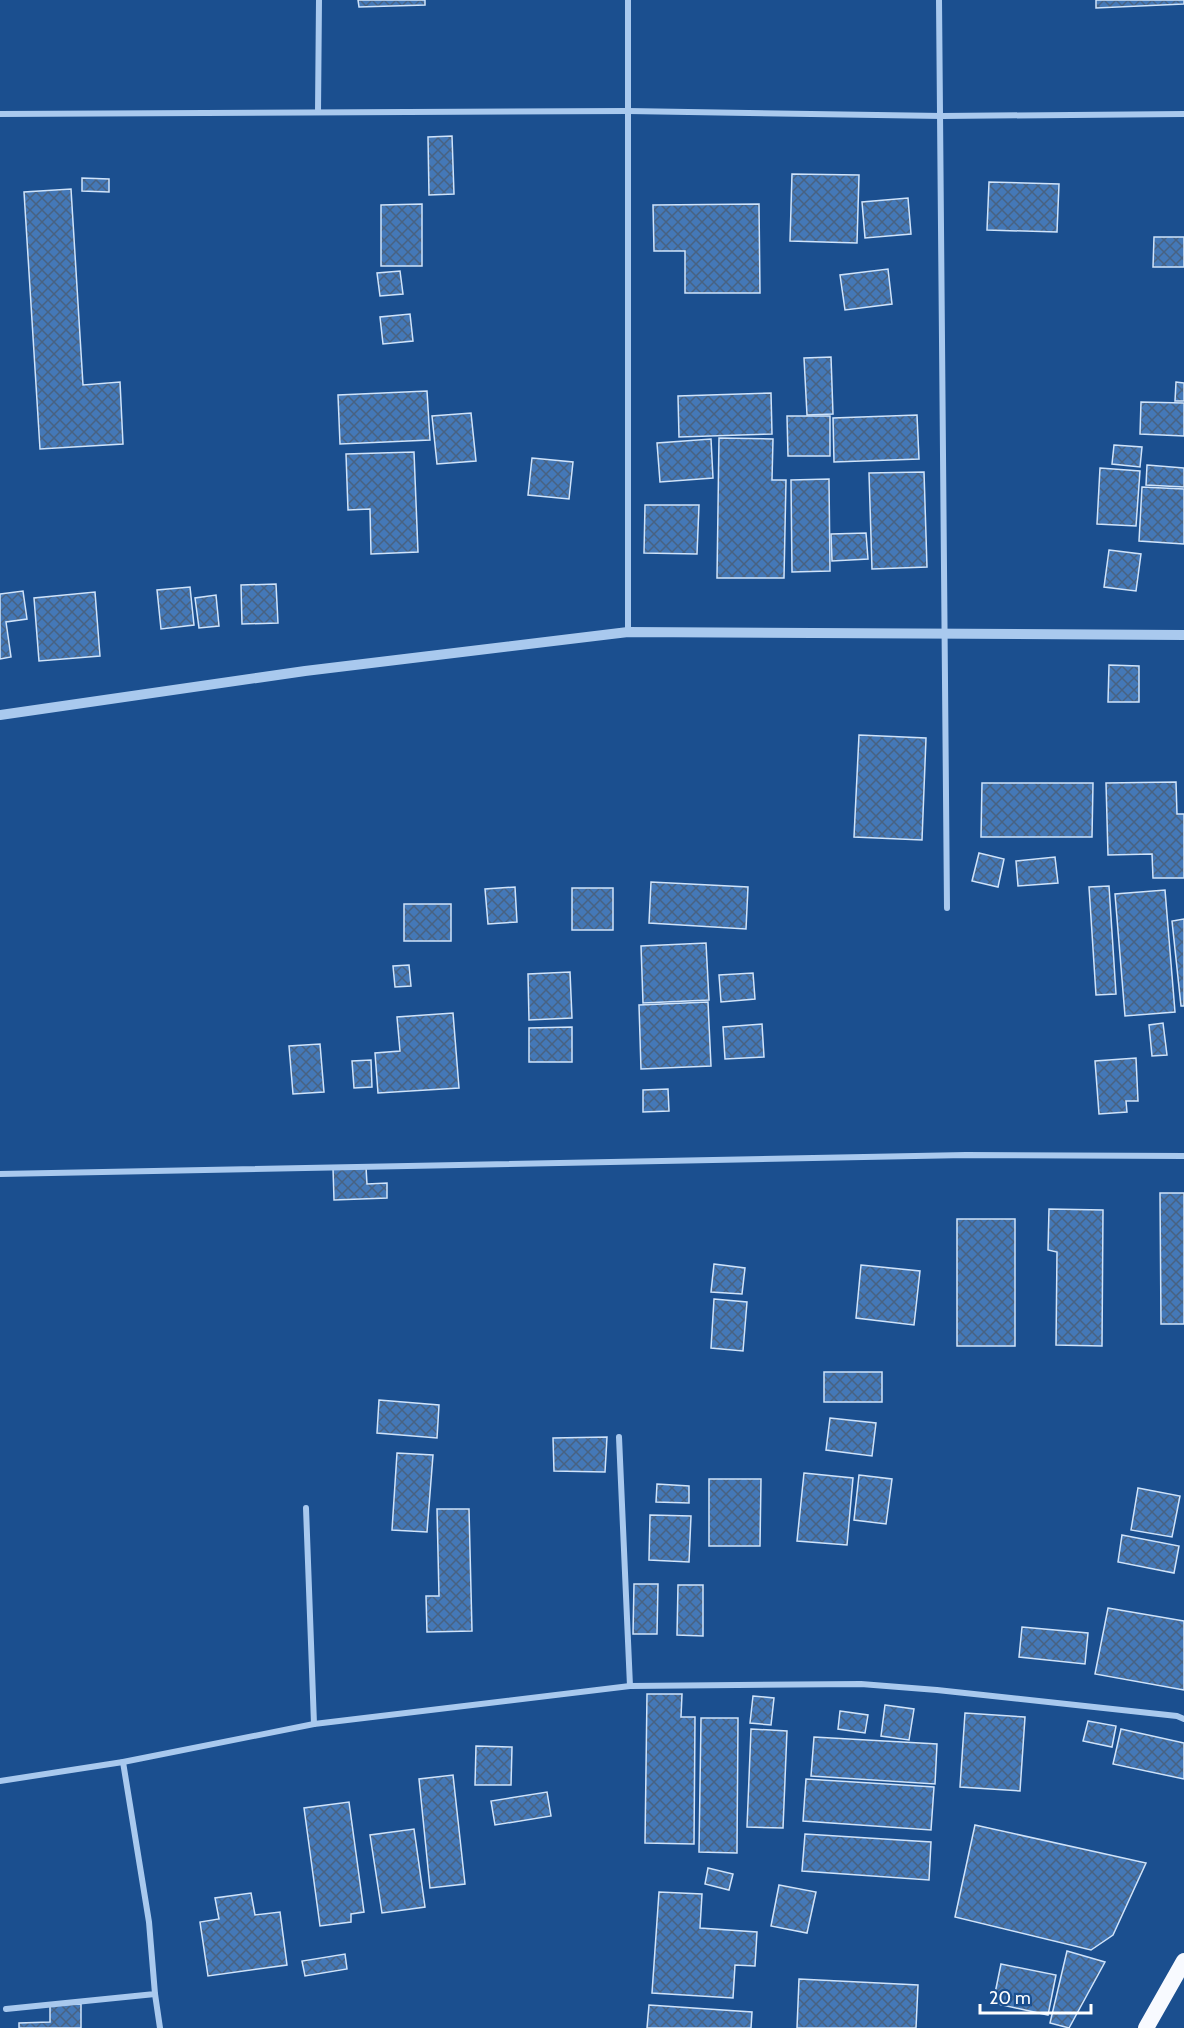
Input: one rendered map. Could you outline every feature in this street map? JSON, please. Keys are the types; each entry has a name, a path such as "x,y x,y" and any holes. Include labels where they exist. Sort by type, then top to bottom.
{"highway":[{"path":"1146,2028 1184,1961"}],"street":[{"path":"318,112 319,0"},
{"path":"628,0 628,632"},
{"path":"939,0 942,116 947,908"},
{"path":"0,114 628,111 942,116 1184,114"},
{"path":"0,716 305,671 628,632 1184,635"},
{"path":"0,1174 966,1155 1184,1156"},
{"path":"620,1437 630,1686"},
{"path":"306,1508 314,1724"},
{"path":"0,1781 123,1762 314,1724 630,1686 861,1684 1166,1715 1184,1719"},
{"path":"123,1762 149,1922 160,2028"},
{"path":"6,2009 155,1995"}],"building":[{"path":"358,0 425,0 425,5 359,7"},
{"path":"1096,0 1184,0 1184,4 1096,8"},
{"path":"452,136 454,194 429,195 428,137"},
{"path":"792,174 859,175 857,243 790,241"},
{"path":"82,178 109,179 109,192 82,191"},
{"path":"989,182 1059,184 1057,232 987,230"},
{"path":"71,189 83,385 120,382 123,444 40,449 24,192"},
{"path":"908,198 911,234 865,238 862,202"},
{"path":"422,204 422,266 381,266 381,205"},
{"path":"759,204 760,293 685,293 685,251 654,251 653,205"},
{"path":"1154,237 1184,237 1184,267 1153,267"},
{"path":"888,269 892,304 845,310 840,275"},
{"path":"400,271 403,294 380,296 377,273"},
{"path":"410,314 413,341 383,344 380,317"},
{"path":"831,357 833,414 807,415 804,358"},
{"path":"1176,382 1184,383 1184,401 1175,401"},
{"path":"427,391 430,440 340,444 338,395"},
{"path":"771,393 772,434 679,437 678,396"},
{"path":"1141,402 1184,403 1184,436 1140,434"},
{"path":"471,413 476,461 437,464 432,416"},
{"path":"917,415 919,459 834,462 833,418"},
{"path":"787,416 830,416 830,456 788,456"},
{"path":"719,438 773,439 772,480 786,480 784,578 717,578"},
{"path":"711,439 713,478 660,482 657,443"},
{"path":"1114,445 1142,447 1140,467 1112,464"},
{"path":"414,452 418,552 371,554 370,509 348,510 346,454"},
{"path":"532,458 573,462 569,499 528,495"},
{"path":"1147,465 1184,468 1184,487 1146,485"},
{"path":"1100,468 1140,471 1136,526 1097,524"},
{"path":"924,472 927,567 872,569 869,473"},
{"path":"829,479 830,571 792,572 791,480"},
{"path":"1142,487 1184,489 1184,544 1139,541"},
{"path":"645,505 699,505 697,554 644,553"},
{"path":"866,533 868,559 832,561 831,534"},
{"path":"1109,550 1141,554 1136,591 1104,587"},
{"path":"276,584 278,623 242,624 241,585"},
{"path":"190,587 194,625 161,629 157,590"},
{"path":"23,591 27,619 6,622 11,657 0,659 0,594"},
{"path":"95,592 100,656 39,661 34,598"},
{"path":"216,595 219,626 199,628 195,598"},
{"path":"1109,665 1139,666 1139,702 1108,702"},
{"path":"859,735 926,738 922,840 854,837"},
{"path":"1176,782 1177,814 1184,814 1184,878 1153,878 1152,854 1108,855 1106,783"},
{"path":"982,783 1093,783 1092,837 981,837"},
{"path":"979,853 1004,859 998,887 972,881"},
{"path":"1055,857 1058,883 1018,886 1016,861"},
{"path":"651,882 748,887 746,929 649,923"},
{"path":"1109,886 1116,994 1096,995 1089,887"},
{"path":"515,887 517,922 488,924 485,889"},
{"path":"572,888 613,888 613,930 572,930"},
{"path":"1165,890 1175,1012 1125,1016 1115,894"},
{"path":"404,904 451,904 451,941 404,941"},
{"path":"1184,919 1184,1006 1181,1006 1172,921"},
{"path":"706,943 709,1000 643,1003 641,946"},
{"path":"409,965 411,986 395,987 393,966"},
{"path":"570,972 572,1018 529,1020 528,974"},
{"path":"753,973 755,999 721,1002 719,975"},
{"path":"708,1002 711,1066 641,1069 639,1005"},
{"path":"453,1013 459,1088 378,1093 375,1053 400,1051 397,1017"},
{"path":"1163,1023 1167,1055 1152,1056 1149,1025"},
{"path":"762,1024 764,1057 725,1059 723,1027"},
{"path":"572,1027 572,1062 529,1062 529,1028"},
{"path":"320,1044 324,1092 293,1094 289,1046"},
{"path":"1136,1058 1138,1101 1126,1101 1127,1112 1099,1114 1095,1061"},
{"path":"371,1060 372,1087 354,1088 352,1061"},
{"path":"668,1089 669,1111 643,1112 643,1090"},
{"path":"366,1167 367,1184 387,1183 387,1198 334,1200 333,1168"},
{"path":"1160,1193 1184,1193 1184,1324 1161,1324"},
{"path":"1049,1209 1103,1210 1102,1346 1056,1345 1057,1252 1048,1250"},
{"path":"957,1219 1015,1219 1015,1346 957,1346"},
{"path":"714,1264 745,1268 742,1294 711,1292"},
{"path":"861,1265 920,1271 914,1325 856,1318"},
{"path":"714,1299 747,1302 743,1351 711,1348"},
{"path":"824,1372 882,1372 882,1402 824,1402"},
{"path":"379,1400 439,1405 437,1438 377,1433"},
{"path":"830,1418 876,1423 872,1456 826,1450"},
{"path":"607,1437 605,1472 554,1471 553,1438"},
{"path":"397,1453 433,1455 427,1532 392,1530"},
{"path":"804,1473 853,1478 847,1545 797,1541"},
{"path":"859,1475 892,1479 886,1524 854,1520"},
{"path":"709,1479 761,1479 760,1546 709,1546"},
{"path":"657,1484 689,1486 689,1503 656,1502"},
{"path":"1138,1488 1180,1496 1172,1537 1131,1530"},
{"path":"437,1509 469,1509 472,1631 427,1632 426,1596 439,1596"},
{"path":"650,1515 691,1516 689,1562 649,1560"},
{"path":"1122,1535 1179,1546 1174,1573 1118,1562"},
{"path":"634,1584 658,1584 657,1634 633,1634"},
{"path":"678,1585 703,1585 703,1636 677,1635"},
{"path":"1108,1608 1184,1621 1184,1690 1095,1674"},
{"path":"1022,1627 1088,1633 1085,1664 1019,1657"},
{"path":"647,1694 682,1694 681,1717 695,1717 694,1844 645,1843"},
{"path":"753,1696 774,1698 771,1725 750,1723"},
{"path":"885,1705 914,1709 909,1740 881,1736"},
{"path":"840,1711 868,1715 865,1733 838,1729"},
{"path":"965,1713 1025,1717 1020,1791 960,1787"},
{"path":"701,1718 738,1718 737,1853 699,1852"},
{"path":"1088,1721 1116,1726 1112,1747 1083,1741"},
{"path":"751,1729 787,1731 783,1828 747,1827"},
{"path":"1121,1729 1184,1743 1184,1779 1113,1764"},
{"path":"814,1737 937,1744 935,1784 811,1776"},
{"path":"476,1746 512,1747 511,1785 475,1785"},
{"path":"453,1775 465,1884 430,1888 419,1779"},
{"path":"806,1779 934,1787 931,1830 803,1821"},
{"path":"547,1792 551,1816 495,1825 491,1801"},
{"path":"349,1802 364,1912 351,1914 351,1922 320,1926 304,1808"},
{"path":"975,1825 1146,1863 1113,1935 1091,1950 955,1917"},
{"path":"414,1829 425,1907 382,1913 370,1835"},
{"path":"805,1834 931,1842 929,1880 802,1871"},
{"path":"708,1868 733,1874 729,1890 705,1884"},
{"path":"779,1885 816,1892 807,1933 771,1926"},
{"path":"659,1892 702,1894 700,1928 757,1932 755,1966 735,1965 733,1998 652,1993"},
{"path":"251,1893 255,1915 280,1912 287,1965 208,1976 200,1922 219,1919 215,1898"},
{"path":"1067,1951 1105,1962 1069,2028 1050,2023"},
{"path":"345,1954 347,1969 305,1976 302,1961"},
{"path":"1001,1964 1056,1975 1048,2015 993,2003"},
{"path":"799,1979 918,1985 916,2028 797,2028"},
{"path":"81,2004 81,2028 19,2028 19,2023 50,2022 50,2005"},
{"path":"649,2005 752,2012 751,2028 647,2028"}]}
